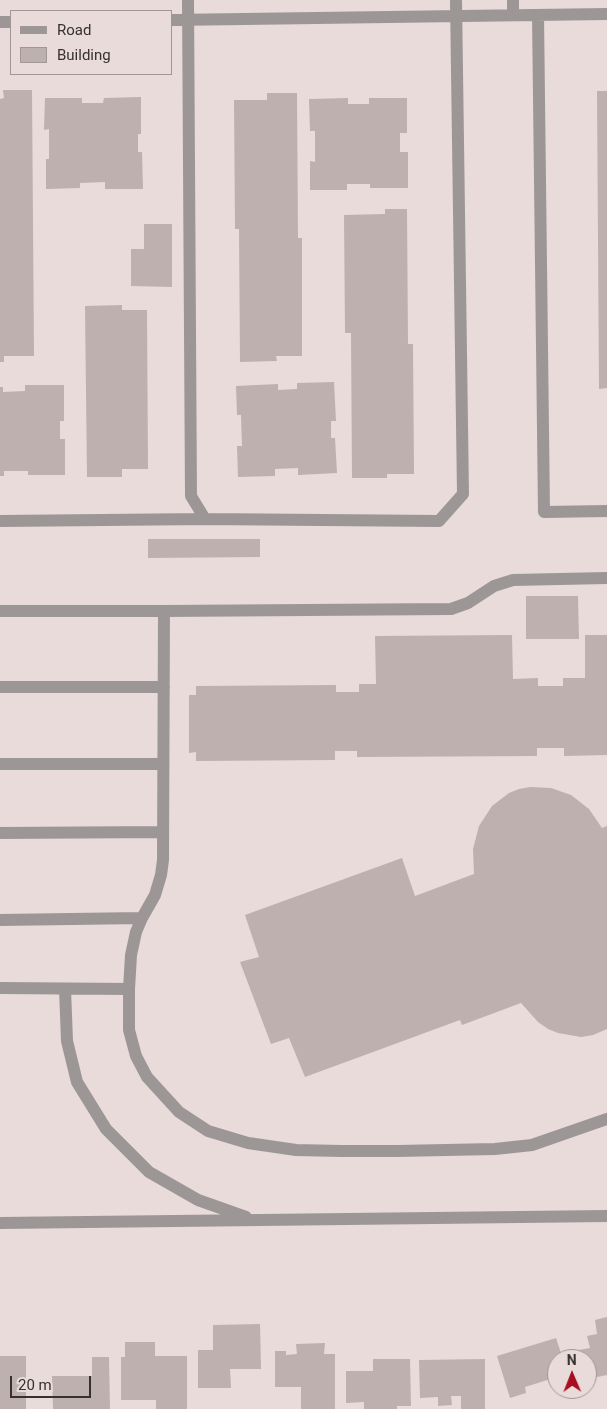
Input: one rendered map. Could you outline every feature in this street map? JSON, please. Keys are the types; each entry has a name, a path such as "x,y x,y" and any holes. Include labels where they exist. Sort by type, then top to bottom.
{"street":[{"path":"188,0 191,496 205,519"},
{"path":"0,521 205,519 439,521 462,494 456,0"},
{"path":"513,0 513,15"},
{"path":"172,20 607,14"},
{"path":"538,15 544,512 607,512"},
{"path":"0,611 451,609 468,603 494,586 513,580 607,578"},
{"path":"164,611 162,875 155,895 136,932 129,989 129,1030 136,1056 147,1077 179,1112 208,1131 240,1140 296,1150 398,1151 532,1145 607,1120"},
{"path":"0,687 164,687"},
{"path":"0,764 163,764"},
{"path":"0,833 163,832"},
{"path":"0,920 142,918"},
{"path":"0,988 129,989"},
{"path":"65,989 67,1041 78,1082 106,1130 149,1172 198,1200 254,1220"},
{"path":"0,1223 607,1216"}],"building":[{"path":"3,90 32,90 34,356 4,356 4,362 0,362 0,99 4,98"},
{"path":"597,91 607,91 607,388 599,389"},
{"path":"267,93 297,93 298,238 302,238 302,356 276,356 277,361 240,362 239,229 235,229 234,100 267,100"},
{"path":"141,97 141,134 138,134 138,152 142,152 143,189 105,189 105,182 80,183 80,188 46,189 49,129 44,130 45,98 82,98 82,103 103,103 104,98"},
{"path":"348,98 348,104 369,104 369,98 407,98 407,133 400,133 400,152 408,152 408,188 370,188 370,184 347,184 347,190 310,190 310,161 315,162 315,131 310,131 309,99"},
{"path":"385,209 407,209 408,344 413,344 414,474 387,474 387,478 352,478 351,333 345,333 344,215 385,214"},
{"path":"144,224 172,224 172,287 131,286 131,249 144,249"},
{"path":"122,305 122,310 147,310 148,469 122,469 122,477 87,477 85,306"},
{"path":"334,382 336,421 331,421 331,438 335,438 337,473 298,475 298,468 275,469 275,476 238,477 237,446 242,446 241,415 237,415 236,386 278,384 278,390 297,389 297,383"},
{"path":"25,385 64,385 64,421 60,421 60,439 65,439 65,475 28,475 28,471 4,471 4,476 0,476 0,387 3,387 3,392 25,391"},
{"path":"148,539 260,539 260,557 148,558"},
{"path":"526,596 578,596 579,639 526,639"},
{"path":"512,635 513,679 538,678 538,686 563,686 563,678 585,678 585,635 607,635 607,755 564,756 564,748 537,748 537,756 357,757 357,751 335,751 335,760 196,761 196,752 189,753 189,695 196,695 196,686 336,685 336,692 359,692 359,684 376,684 375,636"},
{"path":"530,787 551,788 571,795 589,809 602,828 607,826 607,1029 593,1035 581,1037 558,1033 538,1022 521,1003 462,1025 460,1020 305,1077 289,1038 271,1044 240,962 259,957 245,915 402,858 415,896 474,874 473,849 479,826 492,806 509,793"},
{"path":"607,1317 607,1375 597,1377 597,1349 584,1349 590,1348 587,1336 597,1334 595,1320"},
{"path":"260,1324 261,1369 230,1369 231,1388 198,1388 198,1350 213,1350 213,1325"},
{"path":"556,1338 560,1349 547,1349 547,1380 525,1387 526,1393 510,1398 497,1356"},
{"path":"125,1342 155,1342 155,1356 187,1356 187,1409 156,1409 156,1400 121,1400 121,1357 125,1357"},
{"path":"325,1343 324,1354 335,1354 335,1409 301,1409 301,1387 275,1387 275,1351 286,1351 286,1355 297,1354 296,1344"},
{"path":"0,1356 26,1356 26,1409 0,1409"},
{"path":"92,1357 109,1357 110,1409 53,1409 52,1376 92,1376"},
{"path":"373,1359 410,1359 411,1406 397,1406 397,1409 364,1409 364,1402 346,1403 346,1371 373,1371"},
{"path":"485,1359 485,1409 461,1409 461,1396 451,1396 452,1405 438,1406 438,1397 420,1398 419,1360"}]}
